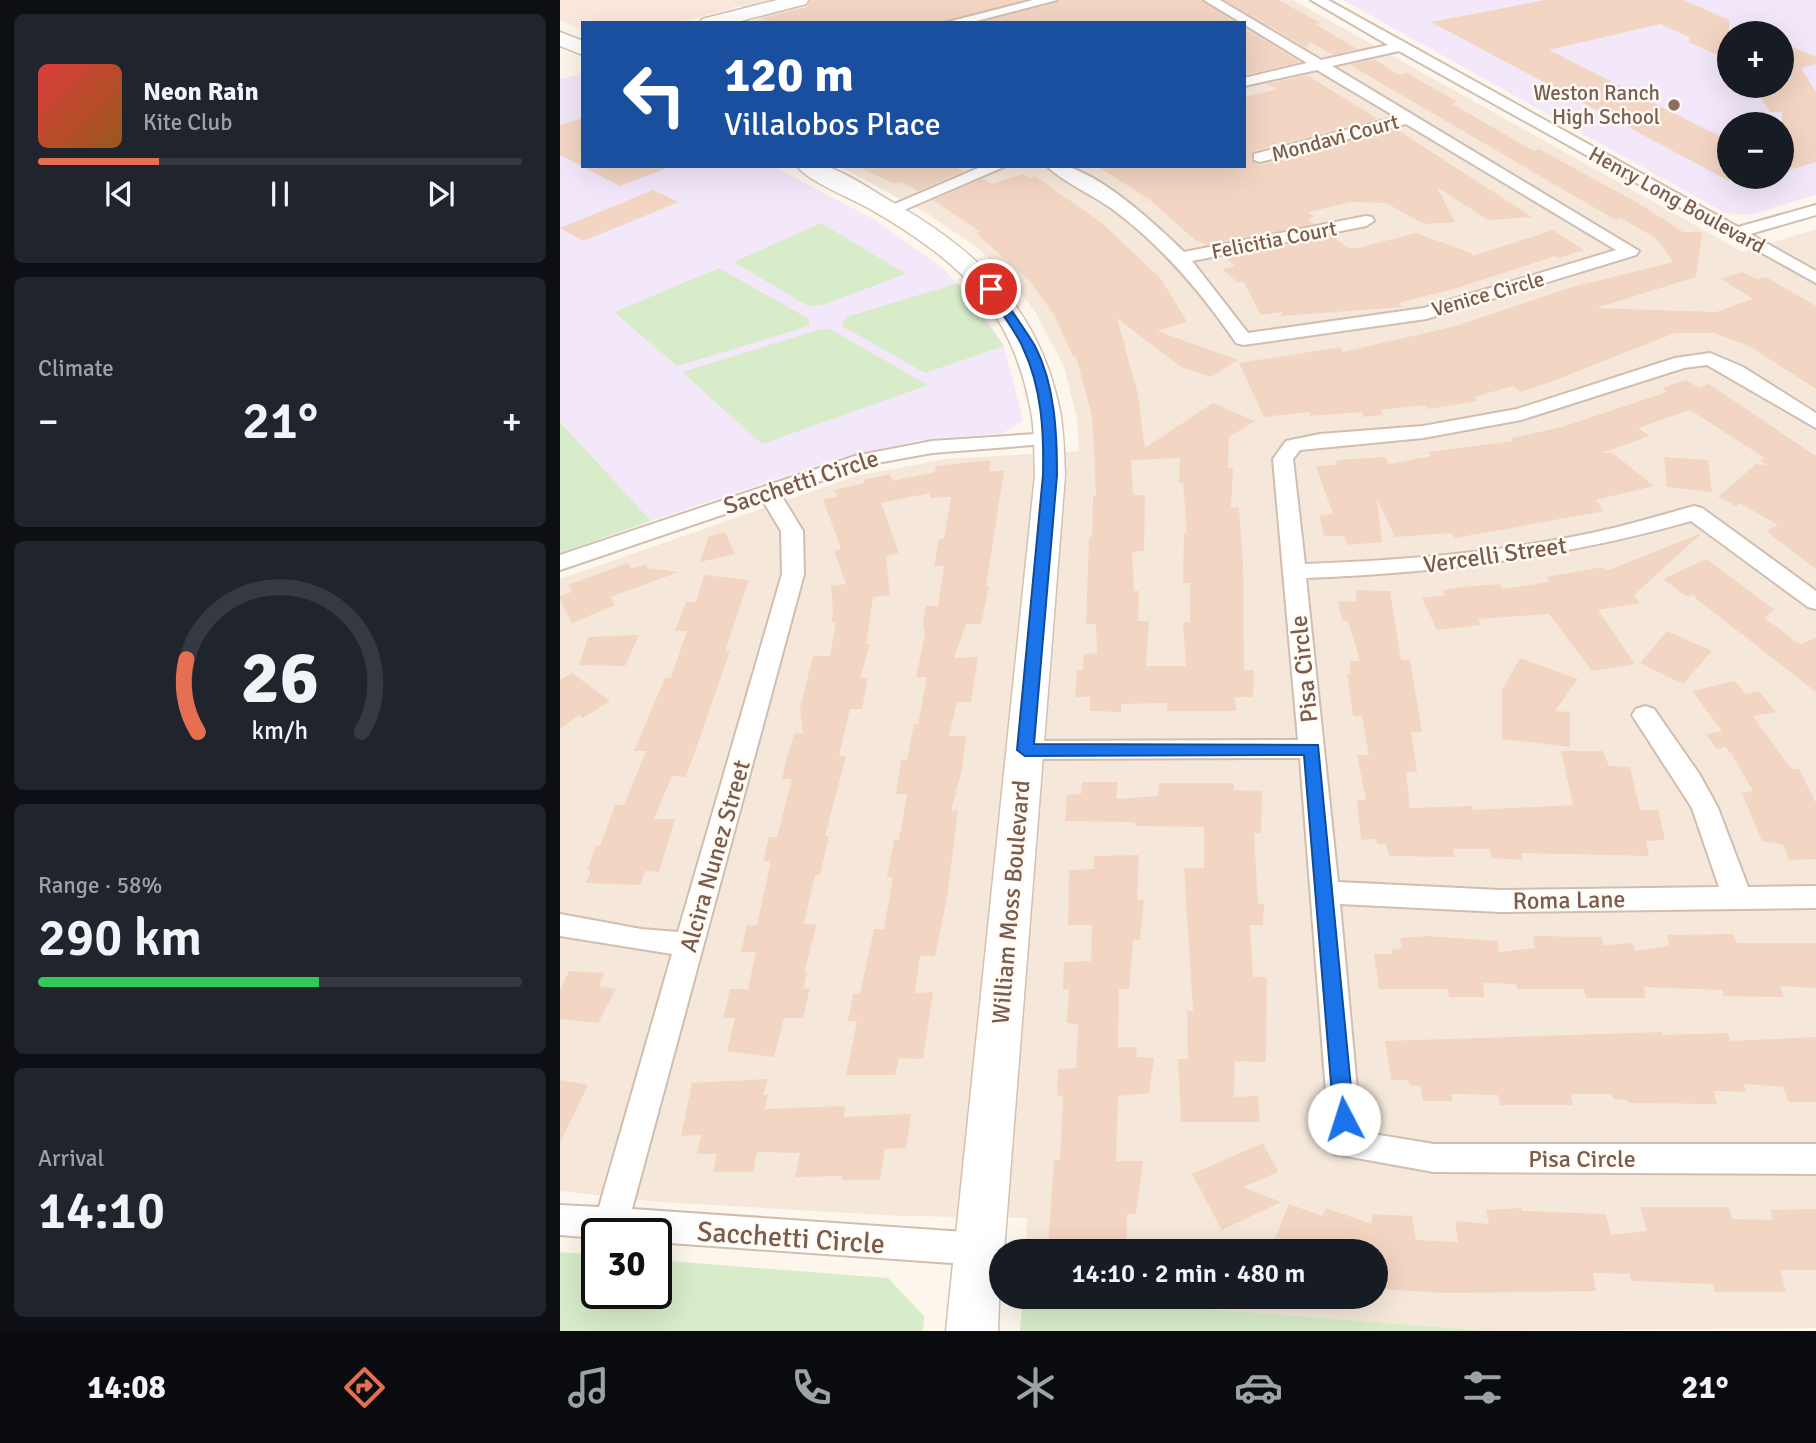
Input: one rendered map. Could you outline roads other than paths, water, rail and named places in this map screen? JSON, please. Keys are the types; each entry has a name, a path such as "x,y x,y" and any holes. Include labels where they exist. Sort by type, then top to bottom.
{"street":[{"path":"717,21 799,0"},
{"path":"960,21 1050,0"},
{"name":"Venice Circle","path":"1058,168 1121,206 1181,258 1203,281 1243,339 1426,313 1630,251 1211,0"},
{"name":"Henry Long Boulevard","path":"1318,0 1816,278"},
{"path":"560,38 578,57"},
{"path":"1246,82 1402,46"},
{"name":"Mondavi Court","path":"1259,157 1410,118"},
{"name":"William Moss Boulevard","path":"812,168 891,209 963,260 1001,300 1030,348 1040,377 1051,439 1050,475 972,1331"},
{"path":"891,209 994,168"},
{"path":"1736,233 1816,209"},
{"name":"Felicitia Court","path":"1181,258 1366,221"},
{"name":"Pisa Circle","path":"1816,422 1736,371 1710,359 1682,362 1568,401 1509,417 1423,432 1320,440 1293,446 1283,459 1312,750 1346,1144 1434,1158 1816,1159"},
{"name":"Sacchetti Circle","path":"560,563 836,468 896,453 970,443 1051,439"},
{"name":"Alcira Nunez Street","path":"612,1218 793,574 792,531 768,491"},
{"name":"Vercelli Street","path":"1293,571 1396,568 1489,558 1617,535 1694,513 1816,602"},
{"path":"1645,715 1691,782 1705,808 1737,897"},
{"path":"1025,750 1312,750"},
{"name":"Roma Lane","path":"1323,892 1500,901 1816,897"},
{"path":"560,925 641,940 690,944"},
{"name":"Sacchetti Circle","path":"560,1220 581,1221"},
{"name":"Sacchetti Circle","path":"672,1227 979,1249"}],"place":[{"name":"Weston Ranch High School","path":"1674,105"}]}
